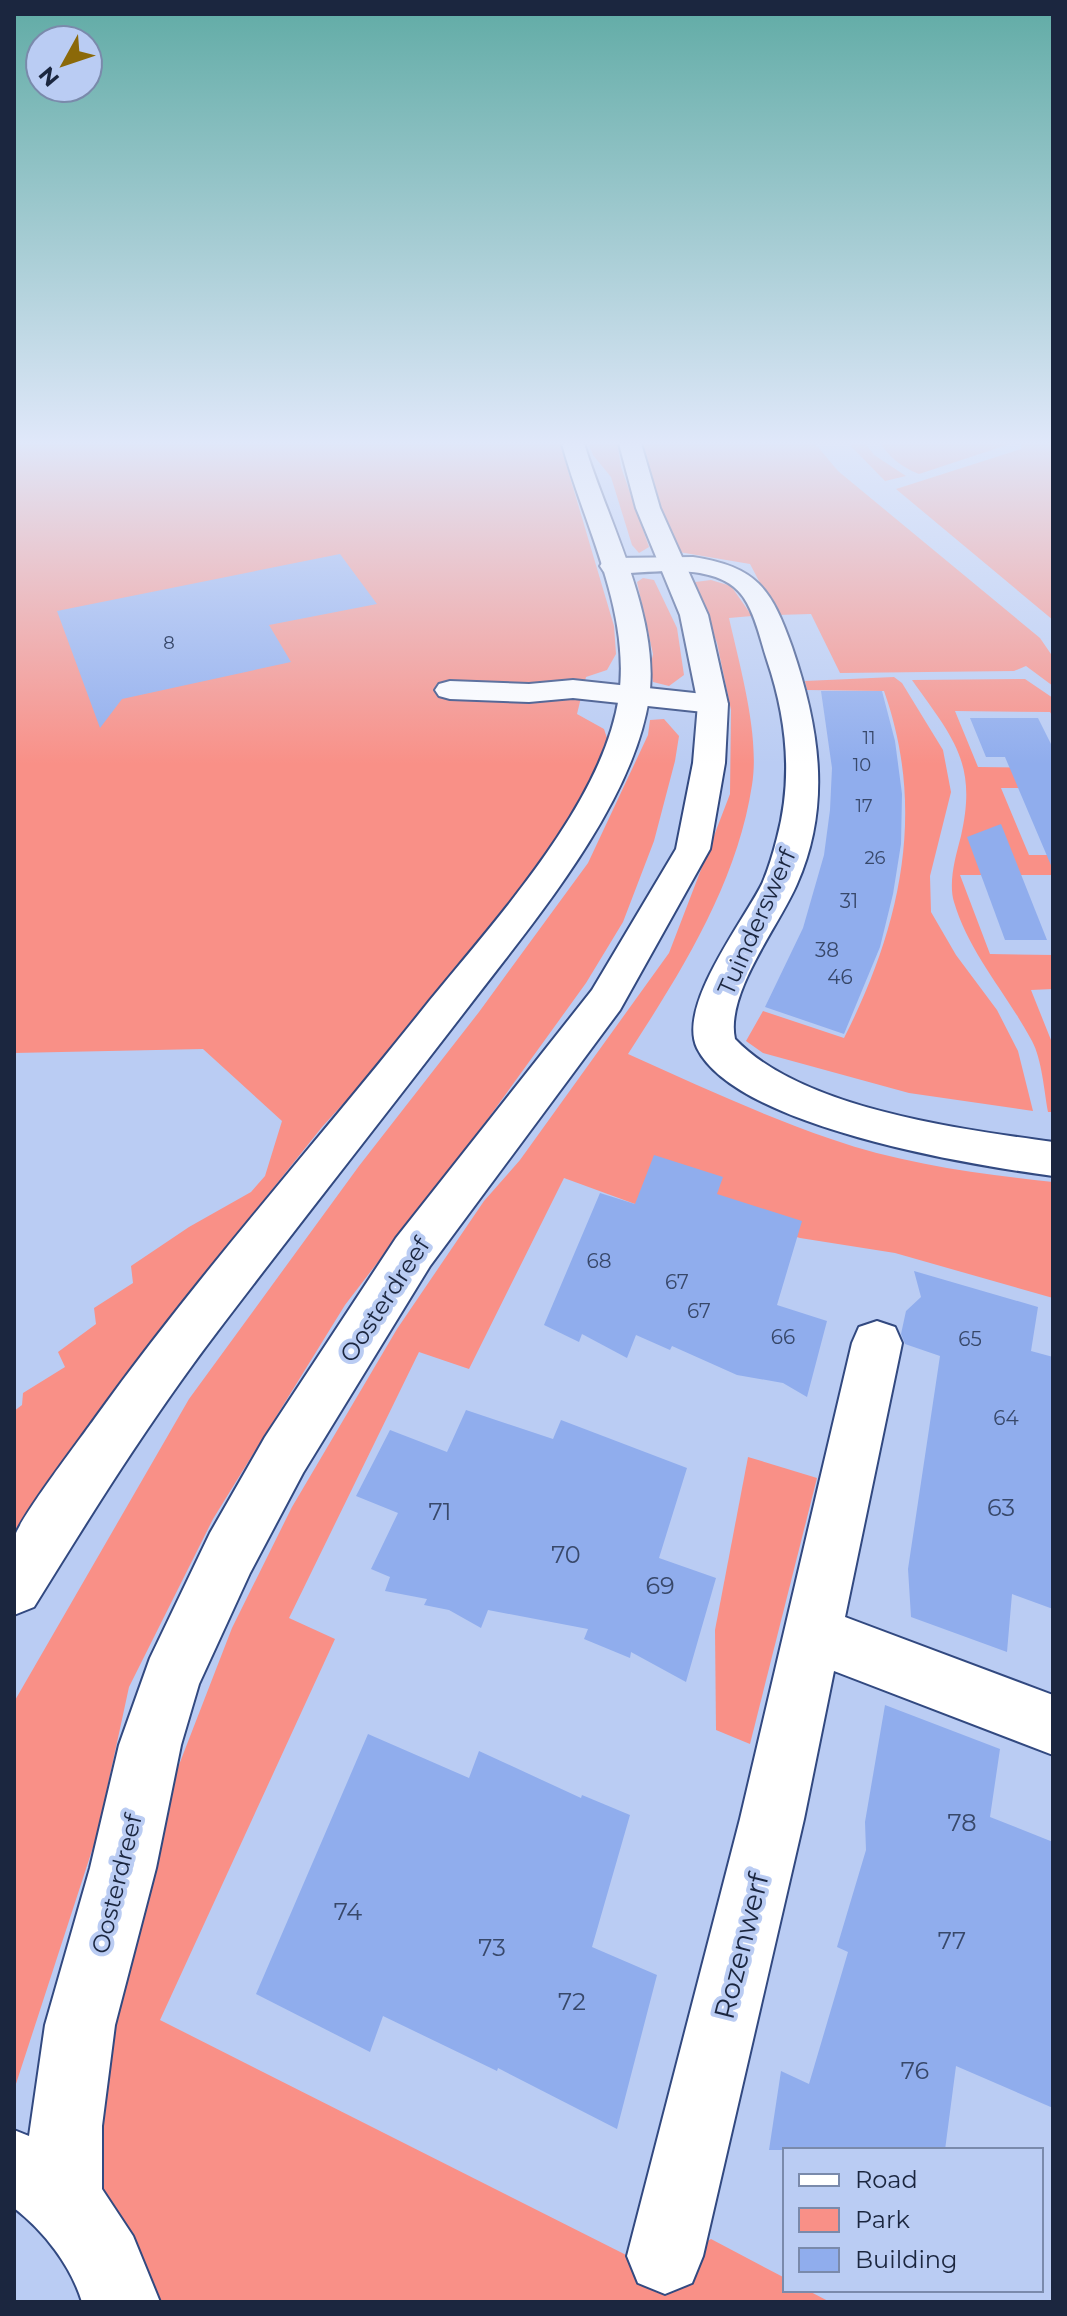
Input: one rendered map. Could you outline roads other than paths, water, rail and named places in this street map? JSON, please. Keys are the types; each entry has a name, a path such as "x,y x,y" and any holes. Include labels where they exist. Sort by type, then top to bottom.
{"main road":[{"path":"14,1587 112,1434 200,1316 312,1180 506,932 564,850 609,774 633,700 629,620 606,548"},
{"name":"Oosterdreef","path":"39,2185 66,2126 80,2025 123,1868 150,1745 171,1679 230,1553 284,1455 413,1252 606,1000 693,849 709,763 713,704 694,615 665,548"},
{"name":"Tuinderswerf","path":"613,566 712,568 745,582 759,599 784,667 805,753 801,805 790,856 724,992 712,1025 715,1043 732,1065 767,1088 908,1134 979,1150 1053,1159"},
{"path":"450,690 529,693 564,702 633,700 713,704"},
{"name":"Rozenwerf","path":"665,2256 769,1834 877,1343"},
{"path":"814,1634 1053,1725"},
{"path":"39,2185 94,2240 121,2302"}]}
